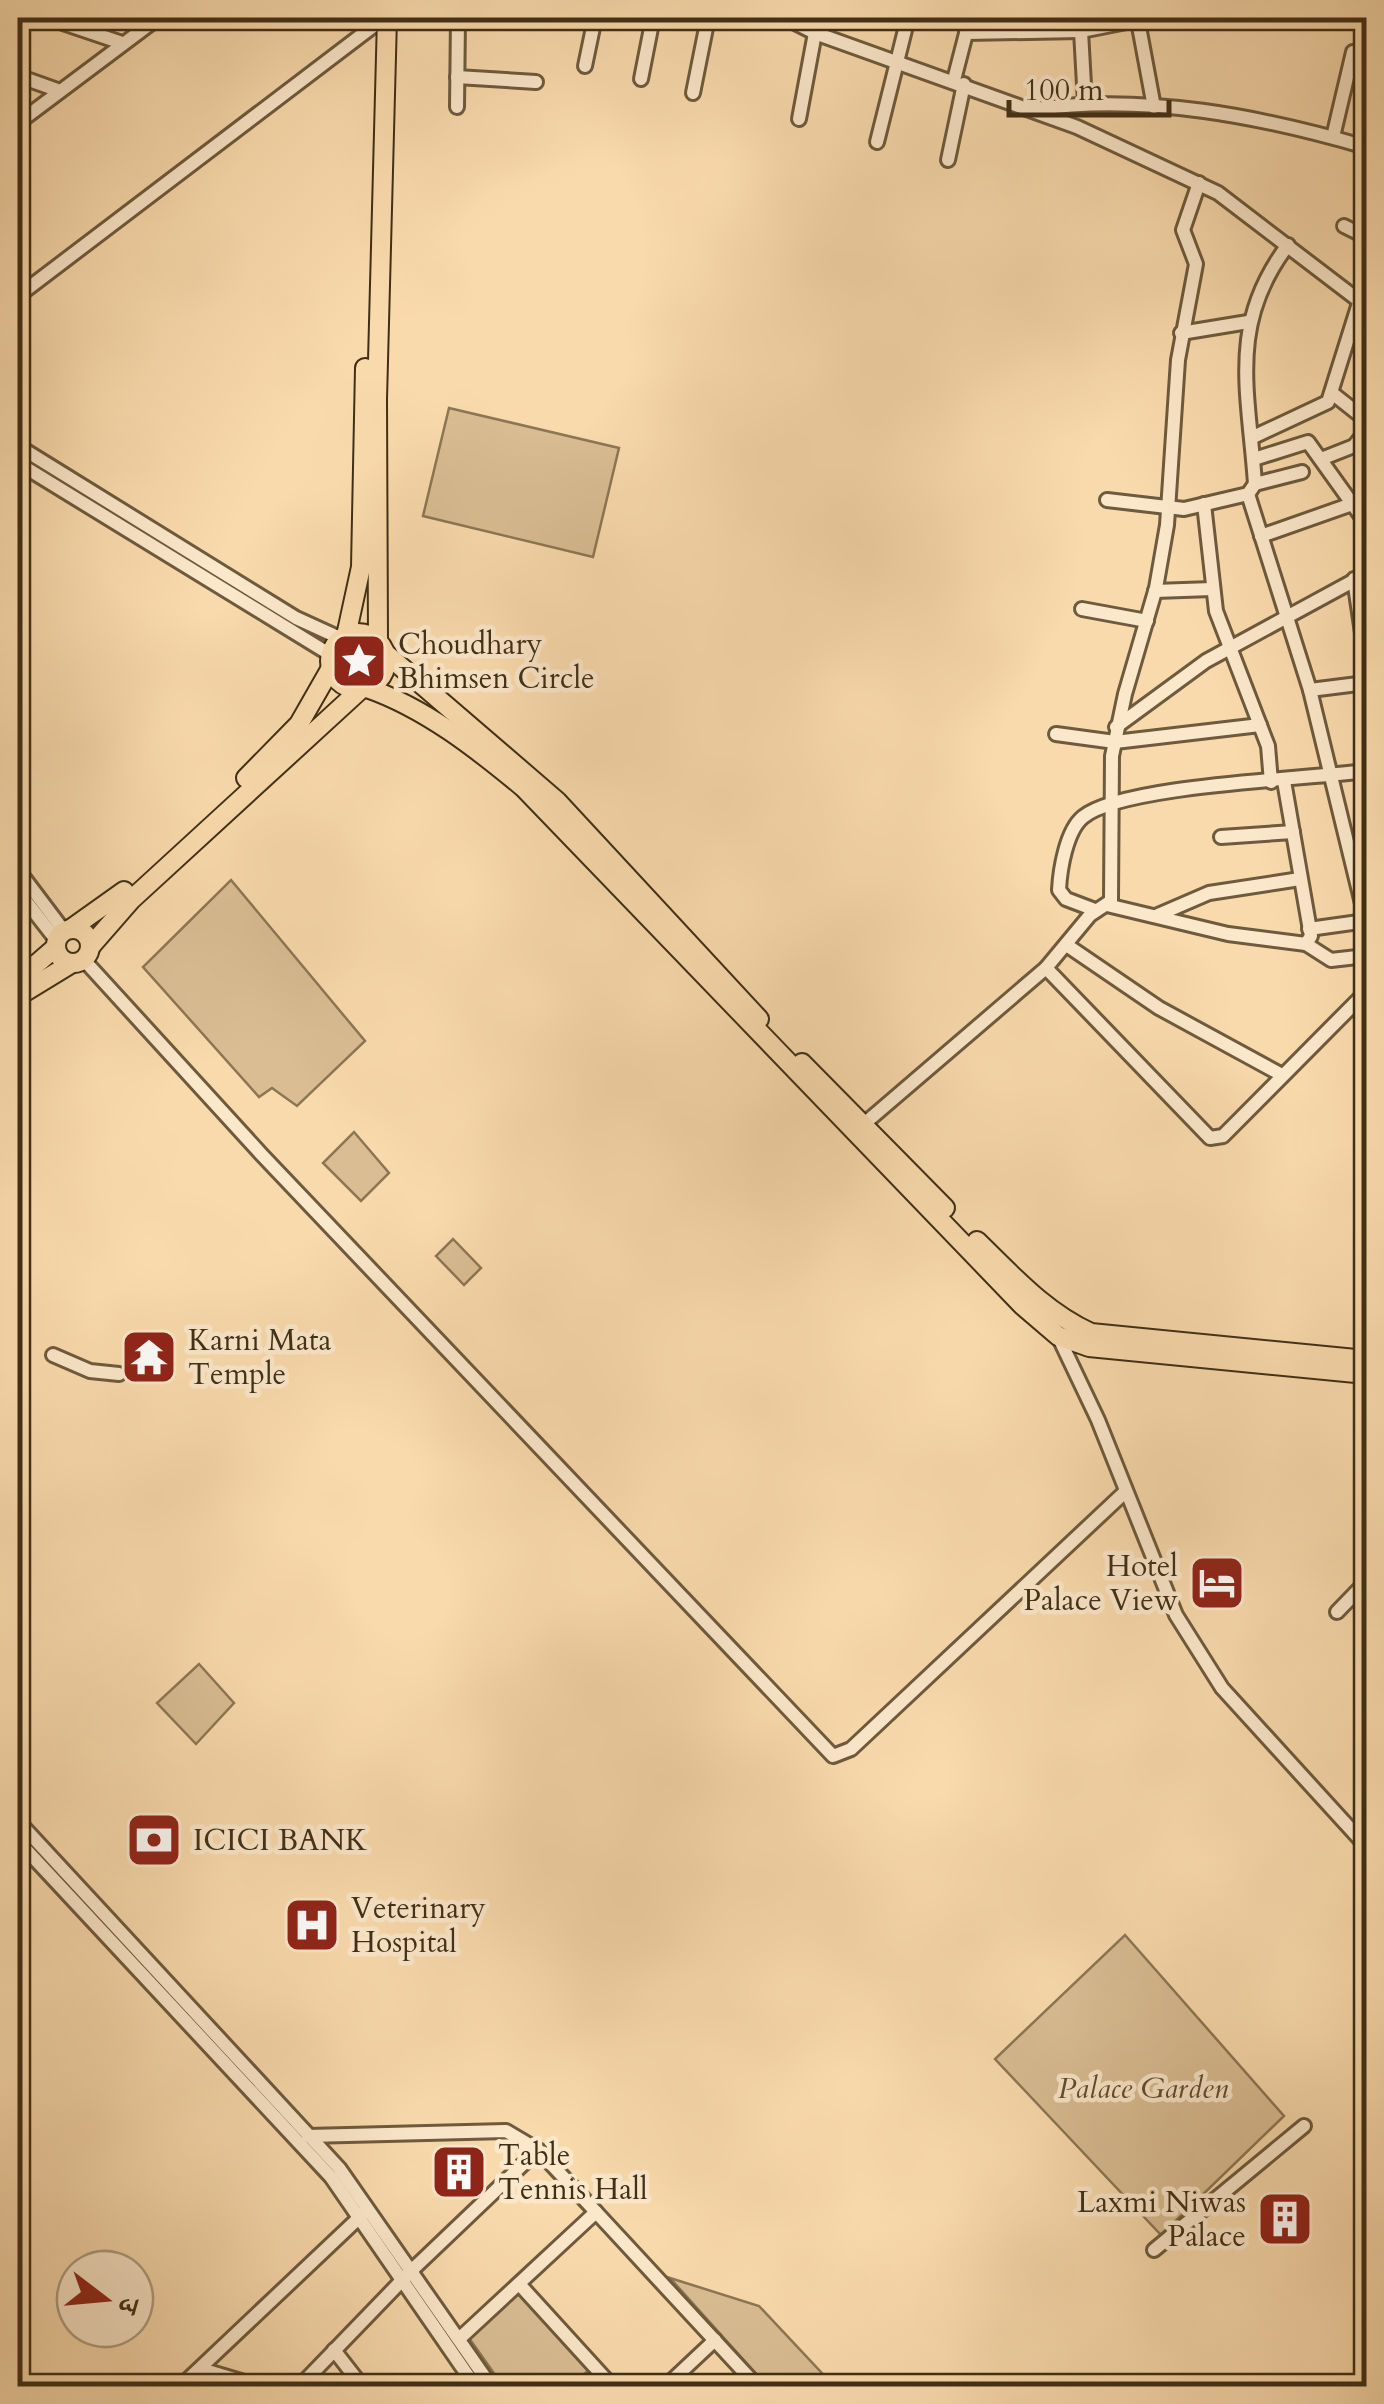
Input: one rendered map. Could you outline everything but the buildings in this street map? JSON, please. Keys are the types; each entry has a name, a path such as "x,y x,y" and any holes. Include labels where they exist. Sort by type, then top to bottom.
{"main road":[{"path":"18,980 62,937 110,904 281,745 300,724 344,638 360,568 380,20"},
{"path":"18,996 82,957 130,900 384,671 377,399 380,20"},
{"path":"344,638 366,634 557,800 790,1052 965,1230 1063,1320 1091,1333 1139,1340 1366,1360"},
{"path":"331,662 341,684 406,704 487,757 524,788 768,1046 1023,1306 1058,1336 1089,1347 1139,1355 1366,1374"},
{"path":"62,937 58,955 82,957"},
{"path":"62,937 88,938 82,957"}],"street":[{"path":"48,18 122,43"},
{"path":"18,122 158,18"},
{"path":"457,106 458,18"},
{"path":"585,66 595,18"},
{"path":"641,79 653,18"},
{"path":"693,93 708,18"},
{"path":"785,18 1032,110 1199,184 1240,206 1363,303 1332,393 1323,406 1252,438"},
{"path":"877,142 908,18"},
{"path":"948,160 970,18"},
{"path":"966,34 1081,31 1142,19 1154,107"},
{"path":"18,296 380,20"},
{"path":"1081,31 1085,103"},
{"path":"799,119 815,32"},
{"path":"1333,138 1353,52 1366,55"},
{"path":"18,76 60,91"},
{"path":"457,77 536,82"},
{"path":"1032,110 1085,103 1238,116 1366,147"},
{"path":"864,1124 1046,968 1113,895 1110,804 1116,727 1155,592 1168,510 1181,332 1196,264 1183,230 1199,184"},
{"path":"1344,226 1366,237"},
{"path":"1288,244 1260,290 1248,322 1254,459 1251,489 1261,536 1310,690 1333,776 1361,871 1366,921 1308,936 1228,934 1066,899 1058,890 1080,819 1110,804 1333,776 1366,771"},
{"path":"1181,332 1248,322"},
{"path":"1332,393 1366,420"},
{"path":"1321,459 1354,446 1366,430"},
{"path":"1254,459 1303,441 1312,445 1366,522"},
{"path":"18,446 296,618 344,638"},
{"path":"18,463 331,662"},
{"path":"1107,500 1168,510 1204,504 1302,472"},
{"path":"1204,504 1212,589 1293,832 1308,936 1330,960 1366,956"},
{"path":"1261,536 1352,504"},
{"path":"1116,727 1230,647 1360,577 1366,660"},
{"path":"1155,592 1212,589"},
{"path":"1082,609 1147,620"},
{"path":"1310,690 1366,684"},
{"path":"1056,734 1115,742 1260,725"},
{"path":"1221,837 1293,832"},
{"path":"18,870 62,937"},
{"path":"1158,916 1209,893 1300,879"},
{"path":"18,892 62,937"},
{"path":"1068,946 1158,1008 1282,1075"},
{"path":"82,957 249,1141 833,1756 850,1749 1126,1492"},
{"path":"1046,968 1210,1138 1223,1136 1366,992"},
{"path":"1058,1336 1098,1420 1176,1616 1222,1688 1366,1846"},
{"path":"53,1355 90,1372 119,1374"},
{"path":"1337,1612 1366,1582"},
{"path":"18,1821 312,2136 407,2275 475,2386"},
{"path":"18,1841 364,2212"},
{"path":"1154,2250 1304,2126"},
{"path":"295,2138 495,2129 522,2138 538,2150 757,2386"},
{"path":"300,2386 407,2275 538,2150"},
{"path":"181,2386 364,2212"},
{"path":"458,2339 596,2212"},
{"path":"407,2275 491,2386"},
{"path":"520,2284 612,2386"},
{"path":"666,2386 715,2340"},
{"path":"334,2350 362,2386"},
{"path":"201,2369 258,2386"},
{"path":"586,2386 600,2374"}],"green space":[{"path":"449,408 619,448 593,557 423,516"},
{"path":"231,880 365,1041 297,1106 272,1088 259,1097 143,967"},
{"path":"354,1132 389,1173 361,1201 323,1163"},
{"path":"453,1239 481,1268 464,1285 436,1256"},
{"path":"199,1664 234,1703 196,1744 157,1703"},
{"name":"Palace Garden","path":"1125,1935 1284,2116 1161,2235 995,2059"},
{"path":"670,2278 759,2306 834,2386 767,2386"},
{"path":"519,2293 590,2369 571,2386 503,2386 469,2338"}],"place":[{"name":"Choudhary Bhimsen Circle","path":"359,661"},
{"name":"Karni Mata Temple","path":"149,1357"},
{"name":"Hotel Palace View","path":"1217,1583"},
{"name":"ICICI BANK","path":"154,1840"},
{"name":"Veterinary Hospital","path":"312,1925"},
{"name":"Table Tennis Hall","path":"459,2172"},
{"name":"Laxmi Niwas Palace","path":"1285,2219"}]}
